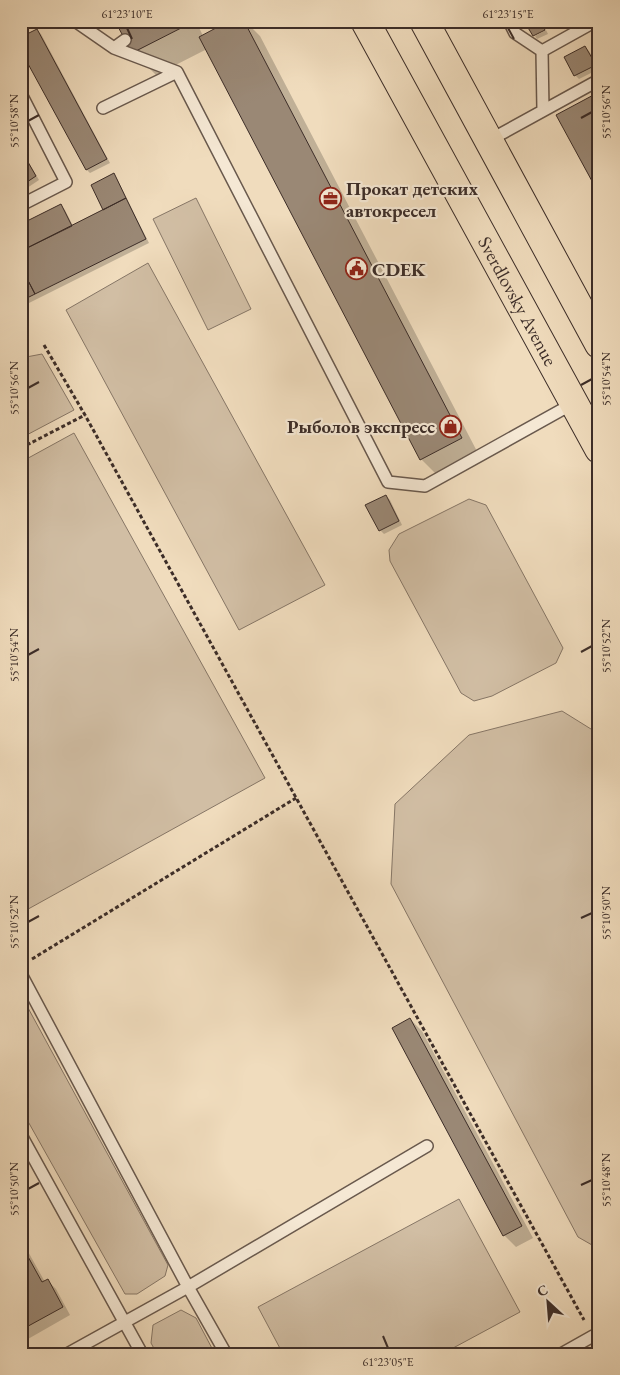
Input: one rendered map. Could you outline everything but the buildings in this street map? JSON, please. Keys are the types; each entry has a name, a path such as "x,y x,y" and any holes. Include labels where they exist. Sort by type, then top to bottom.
{"main road":[{"name":"Sverdlovsky Avenue","path":"365,21 599,448"},
{"path":"424,21 599,344"}],"lane":[{"path":"75,21 114,48 177,72 388,482 425,486 574,403"},
{"path":"509,21 515,33 542,51"},
{"path":"542,51 596,21"},
{"path":"114,48 125,40"},
{"path":"542,51 543,110"},
{"path":"104,108 177,72"},
{"path":"488,140 599,80"},
{"path":"21,94 66,182 21,205"},
{"path":"21,974 226,1354"},
{"path":"21,1135 142,1354"},
{"path":"67,1354 188,1286 426,1146"},
{"path":"561,1354 596,1336"}],"path":[{"path":"44,345 85,414 296,798 596,1336"},
{"path":"21,448 85,414"},
{"path":"30,961 296,798"}],"shaded area":[{"path":"196,198 251,309 208,330 153,219"},
{"path":"148,263 325,585 239,630 66,310"},
{"path":"42,354 74,410 21,438 21,358"},
{"path":"74,433 265,778 21,913 21,462"},
{"path":"469,499 486,505 563,648 556,663 492,696 474,701 461,693 390,561 389,550 399,534"},
{"path":"562,711 599,734 599,1249 578,1237 391,884 395,804 469,735"},
{"path":"21,995 168,1265 165,1276 137,1294 125,1294 21,1109"},
{"path":"459,1199 520,1312 442,1354 283,1354 258,1307"},
{"path":"181,1310 196,1318 215,1354 157,1354 151,1343 153,1325"}],"place":[{"name":"Прокат детских автокресел","path":"330,199"},
{"name":"CDEK","path":"356,269"},
{"name":"Рыболов экспресс","path":"451,426"}]}
